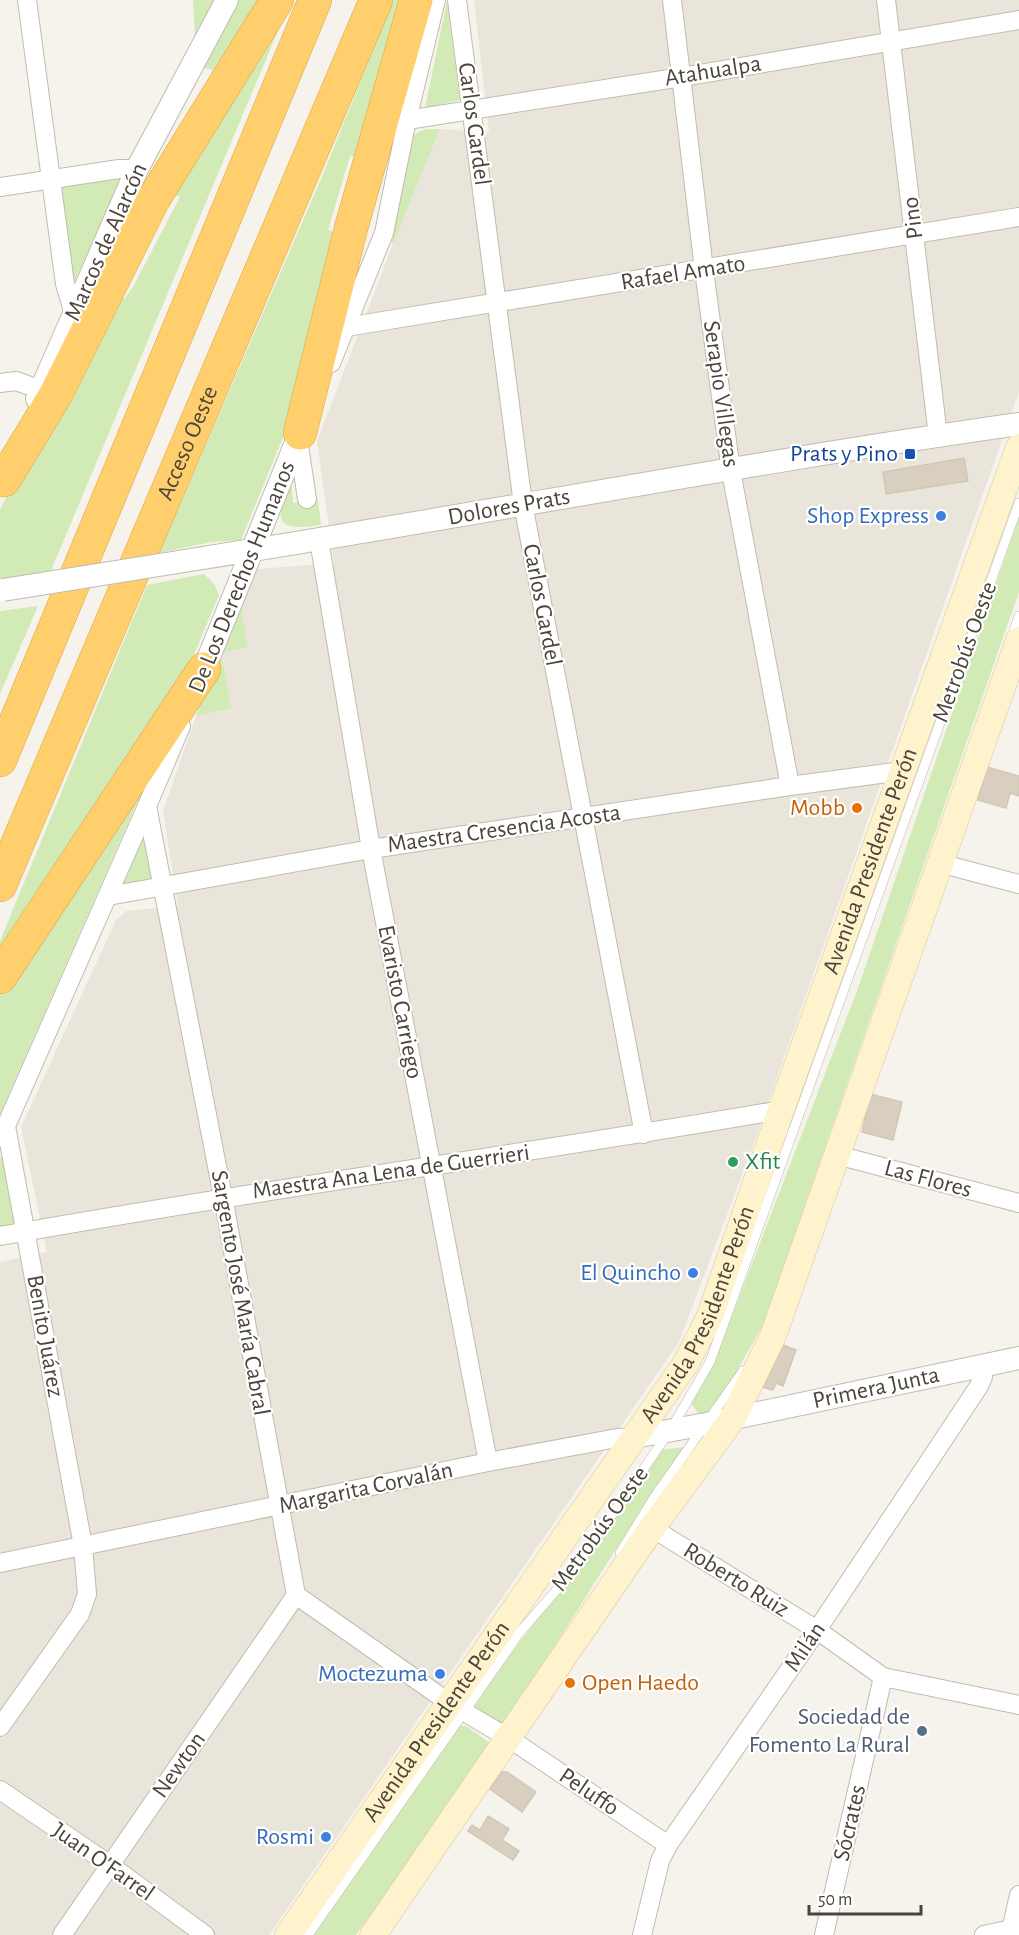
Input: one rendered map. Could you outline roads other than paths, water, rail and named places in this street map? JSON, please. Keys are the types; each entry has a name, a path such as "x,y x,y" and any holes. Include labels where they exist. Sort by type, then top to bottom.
{"highway":[{"path":"2,485 56,394 153,200 277,0"},
{"path":"0,760 315,0"},
{"name":"Acceso Oeste","path":"0,885 376,0"},
{"path":"299,436 351,228 416,0"},
{"path":"0,977 204,669"}],"main road":[{"name":"Avenida Presidente Perón","path":"288,1935 458,1708 634,1437 686,1363 711,1316 781,1110 1019,447"},
{"path":"373,1935 505,1737 652,1528 733,1418 773,1336 1019,640"}],"street":[{"path":"27,0 65,284 74,314"},
{"name":"Marcos de Alarcón","path":"2,485 137,169 227,0"},
{"name":"De Los Derechos Humanos","path":"3,1132 147,806 384,233 407,120 436,0"},
{"name":"Carlos Gardel","path":"457,0 524,504 644,1134"},
{"name":"Serapio Villegas","path":"672,0 704,270 731,471 790,786"},
{"name":"Pino","path":"886,0 938,436"},
{"name":"Atahualpa","path":"407,120 682,77 1019,20"},
{"path":"0,187 137,169"},
{"name":"Rafael Amato","path":"346,327 1019,217"},
{"path":"0,383 16,381 41,390"},
{"name":"Dolores Prats","path":"1,591 1019,424"},
{"path":"299,436 307,499"},
{"name":"Evaristo Carriego","path":"319,540 371,849 488,1462"},
{"name":"Maestra Cresencia Acosta","path":"108,897 371,849 902,771"},
{"name":"Sargento José María Cabral","path":"147,806 223,1197 296,1595"},
{"path":"939,862 1019,884"},
{"name":"Maestra Ana Lena de Guerrieri","path":"0,1236 223,1197 644,1134 781,1110"},
{"name":"Benito Juárez","path":"0,1727 80,1614 87,1594 83,1546 26,1231 3,1132"},
{"name":"Las Flores","path":"837,1155 1019,1203"},
{"name":"Primera Junta","path":"733,1418 1019,1358"},
{"name":"Milán","path":"642,1935 660,1861 668,1845 817,1630 980,1386 983,1365"},
{"name":"Margarita Corvalán","path":"0,1563 488,1462 733,1418"},
{"name":"Roberto Ruiz","path":"652,1528 817,1630 883,1677 1019,1705"},
{"path":"296,1595 458,1708"},
{"name":"Newton","path":"62,1935 296,1595"},
{"name":"Sócrates","path":"824,1935 883,1677"},
{"name":"Peluffo","path":"458,1708 668,1845"},
{"name":"Juan O'Farrel","path":"0,1790 110,1865 205,1935"},
{"path":"984,1935 1013,1932 1019,1895"}],"lane":[{"name":"Metrobús Oeste","path":"308,1935 458,1708 574,1570 671,1429 710,1362 1019,503"},
{"name":"Metrobús Oeste","path":"616,1559 655,1496 750,1362 764,1334 1019,616"},
{"name":"Metrobús Oeste","path":"361,1935 505,1737 577,1619"}],"place":[{"name":"Prats y Pino","path":"910,454"},
{"name":"Shop Express","path":"941,516"},
{"name":"Mobb","path":"857,808"},
{"name":"Xfit","path":"733,1162"},
{"name":"El Quincho","path":"693,1273"},
{"name":"Moctezuma","path":"440,1674"},
{"name":"Open Haedo","path":"570,1683"},
{"name":"Sociedad de Fomento La Rural","path":"922,1731"},
{"name":"Rosmi","path":"326,1837"}]}
